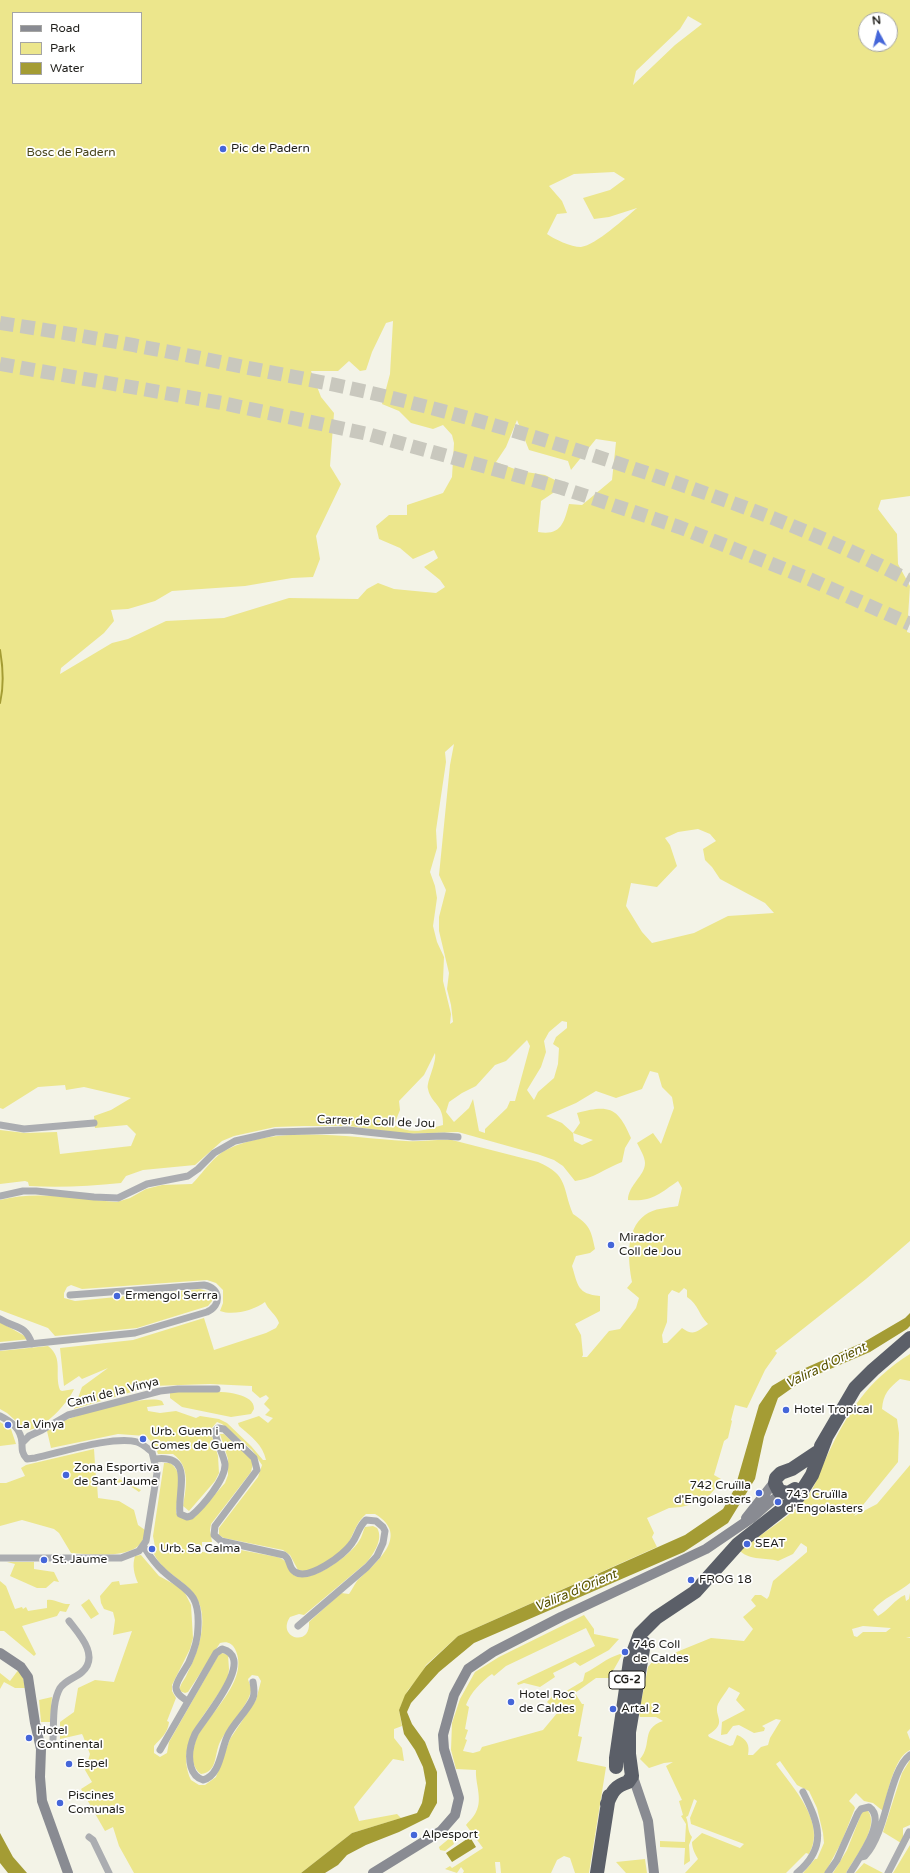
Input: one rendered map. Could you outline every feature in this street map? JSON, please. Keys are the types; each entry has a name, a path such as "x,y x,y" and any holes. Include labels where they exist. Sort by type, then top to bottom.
{"highway":[{"name":"CG-2","path":"597,1873 607,1804 624,1775 629,1732 644,1644 654,1626 672,1609 696,1592 738,1544 789,1496 819,1451 856,1388 910,1338"},
{"name":"CG-2","path":"878,1366 910,1347"},
{"path":"789,1496 796,1476 782,1476 777,1488 789,1496 798,1497 808,1484 820,1457 826,1438"},
{"name":"CG-2","path":"782,1476 819,1451"}],"main road":[{"path":"742,1523 782,1476"},
{"path":"375,1871 441,1831 455,1815 459,1798 444,1749 443,1735 454,1695 468,1669 493,1652 561,1617 706,1549 742,1523 753,1517 771,1501 789,1496"},
{"path":"0,1653 21,1667 28,1677 39,1740 42,1801 68,1873"},
{"path":"624,1775 637,1790 643,1802 651,1840 654,1873"}],"street":[{"path":"0,1125 24,1129 94,1123"},
{"name":"Carrer de Coll de Jou","path":"0,1196 11,1193 36,1191 118,1198 147,1184 188,1176 198,1169 214,1153 235,1141 276,1132 338,1130 413,1138 444,1136 458,1137"},
{"path":"0,1347 144,1332 207,1312 215,1307 218,1299 218,1295 214,1288 204,1285 70,1295"},
{"path":"0,1319 8,1324 24,1329 29,1335 32,1344"},
{"name":"Camí de la Vinya","path":"22,1443 29,1436 68,1415 160,1391 178,1389 217,1389"},
{"path":"0,1416 16,1428 20,1435 22,1452 25,1457 30,1459 101,1443 128,1440 137,1442 152,1452 155,1459 156,1473 146,1541 144,1546 139,1551 121,1558 0,1558"},
{"path":"155,1459 168,1459 177,1465 183,1478 180,1514 187,1517 191,1516 223,1475 224,1464 215,1432 218,1428 224,1429 254,1458 257,1470 215,1526 214,1535 221,1541 227,1543 284,1555 289,1560 292,1569 298,1573 305,1575 318,1570 346,1550 355,1538 359,1528 366,1520 376,1521 383,1527 383,1543 372,1562 298,1626"},
{"path":"144,1546 164,1572 189,1591 196,1605 198,1626 197,1638 189,1661 177,1682 176,1687 179,1695 187,1701"},
{"path":"53,1739 55,1702 60,1689 63,1684 82,1672 88,1663 88,1649 85,1642 69,1621"},
{"path":"160,1750 216,1653 222,1649 230,1652 233,1660 231,1678 196,1733 190,1752 190,1765 194,1774 200,1779 207,1779 216,1768 226,1738 252,1700 254,1694 253,1682"},
{"path":"860,1857 865,1856 868,1853 880,1832 898,1773 903,1763 910,1755"},
{"path":"797,1873 816,1851 818,1840 814,1816 803,1792"},
{"path":"828,1873 842,1848 858,1813 861,1809 870,1807 874,1810 875,1826 860,1857 850,1873"},
{"path":"888,1873 909,1832"},
{"path":"89,1837 93,1840 109,1873"}],"green space":[{"name":"Bosc de Padern","path":"0,0 910,0 910,496 881,500 878,509 897,534 898,564 910,586 907,632 910,633 910,1241 866,1279 775,1351 777,1353 765,1370 747,1408 735,1405 728,1438 724,1441 714,1475 721,1479 714,1490 704,1501 681,1507 669,1508 647,1518 654,1533 652,1537 657,1547 458,1636 426,1665 420,1676 408,1690 399,1710 402,1726 394,1729 394,1738 402,1748 404,1761 393,1759 354,1807 359,1821 397,1814 401,1818 352,1833 301,1873 134,1873 119,1846 113,1827 105,1831 81,1789 92,1782 85,1770 90,1754 83,1736 82,1734 60,1739 60,1722 74,1712 78,1688 95,1680 114,1682 132,1631 113,1635 115,1620 113,1612 104,1609 100,1596 112,1582 119,1581 120,1585 138,1583 134,1563 135,1556 141,1555 159,1576 179,1587 185,1593 191,1605 193,1638 190,1649 172,1685 172,1691 176,1698 167,1721 169,1722 167,1729 164,1735 154,1746 154,1753 160,1757 167,1753 169,1742 219,1654 222,1653 228,1655 228,1677 191,1738 187,1751 187,1765 191,1780 199,1785 205,1785 216,1777 230,1739 256,1700 261,1681 258,1676 252,1675 248,1679 251,1686 249,1697 242,1710 223,1736 218,1747 213,1766 206,1773 201,1774 197,1771 193,1758 196,1740 201,1730 232,1685 237,1673 238,1661 235,1649 232,1645 227,1642 220,1643 188,1692 185,1693 180,1691 181,1684 198,1649 202,1630 202,1620 199,1603 195,1595 158,1561 154,1554 156,1552 153,1536 164,1463 170,1463 178,1474 179,1486 176,1513 187,1519 195,1517 225,1483 228,1475 228,1459 220,1434 224,1434 250,1458 253,1463 251,1472 211,1524 210,1530 212,1542 202,1542 202,1552 215,1553 215,1545 277,1557 285,1561 293,1574 303,1577 321,1572 340,1560 355,1547 365,1527 373,1526 377,1528 379,1537 377,1547 366,1563 304,1615 299,1614 290,1617 287,1624 287,1630 290,1635 295,1637 305,1635 308,1630 309,1622 341,1593 349,1594 357,1581 380,1558 390,1540 390,1531 386,1522 375,1514 366,1514 358,1523 347,1545 337,1555 326,1563 308,1572 298,1570 290,1555 283,1550 224,1538 219,1535 219,1528 258,1477 262,1465 252,1450 222,1424 217,1422 210,1430 218,1456 219,1473 215,1481 189,1511 183,1506 186,1478 183,1465 173,1454 158,1454 155,1445 145,1436 118,1434 51,1448 47,1431 66,1420 114,1405 143,1400 154,1400 162,1401 164,1405 147,1407 148,1411 160,1413 176,1411 196,1418 200,1416 219,1419 227,1423 263,1460 266,1460 259,1445 239,1426 238,1423 259,1416 268,1423 273,1418 265,1415 270,1410 264,1404 269,1398 266,1395 260,1398 252,1391 252,1386 210,1384 152,1386 74,1409 82,1387 108,1368 82,1379 79,1376 64,1386 60,1348 133,1340 204,1318 214,1350 266,1333 276,1328 279,1323 265,1302 244,1311 231,1313 220,1311 223,1303 223,1290 216,1283 207,1280 82,1289 71,1285 67,1287 64,1293 64,1298 75,1301 200,1289 210,1292 212,1295 212,1301 208,1306 137,1328 55,1336 48,1328 0,1310 0,1200 14,1197 43,1195 117,1202 130,1198 146,1189 162,1185 192,1184 213,1161 226,1150 247,1142 269,1137 291,1135 338,1136 412,1141 452,1140 538,1162 548,1167 560,1177 573,1214 583,1221 589,1228 592,1237 595,1249 590,1253 576,1256 572,1266 577,1283 583,1291 592,1295 600,1296 600,1311 575,1324 581,1335 582,1357 587,1357 609,1331 620,1329 636,1308 639,1298 627,1288 632,1282 629,1255 631,1237 634,1229 645,1215 657,1210 678,1206 682,1188 678,1181 655,1196 643,1200 628,1200 631,1190 642,1172 645,1163 637,1143 653,1133 661,1144 674,1108 672,1097 662,1087 658,1073 650,1071 642,1089 616,1098 596,1091 576,1103 546,1116 562,1123 573,1133 580,1123 577,1113 588,1110 605,1109 612,1111 622,1120 631,1138 625,1148 622,1162 594,1176 575,1181 563,1166 554,1160 458,1132 406,1134 349,1126 304,1126 275,1127 234,1136 222,1141 195,1165 143,1170 126,1176 121,1183 64,1187 29,1186 28,1182 25,1181 0,1184 0,1130 25,1133 57,1132 60,1154 131,1146 136,1134 127,1125 95,1128 94,1116 111,1110 131,1098 84,1087 66,1090 65,1085 38,1087 3,1109 0,1108","holes":["688,16 702,24 675,45 633,85 636,71 680,29","614,172 625,179 610,190 583,198 594,219 609,217 637,208 610,230 594,241 581,247 572,246 547,234 557,214 567,213 562,201 549,186 574,174","393,321 390,374 382,404 399,411 411,423 433,429 443,425 452,435 454,443 452,477 443,493 407,505 407,515 389,515 376,526 379,539 400,548 413,559 434,550 438,558 424,567 440,580 445,587 436,593 394,589 378,583 367,589 358,599 289,598 224,618 166,621 128,639 112,643 60,674 61,668 104,633 114,621 111,610 128,609 155,601 172,591 245,586 292,578 313,577 320,559 316,536 341,484 330,466 334,413 321,397 311,371 338,371 349,361 360,371 366,370 372,352 386,323","517,420 529,450 568,461 571,470 596,439 616,442 612,480 582,505 569,504 563,522 557,530 546,533 538,532 541,501 565,485 545,475 520,471 496,462 506,447","454,744 450,765 439,875 446,890 439,917 439,931 449,973 447,989 453,1022 450,1024 451,1014 443,981 444,957 437,942 433,926 437,898 430,872 437,848 436,830 446,762 445,752","698,829 710,834 716,841 703,849 705,860 720,879 765,903 774,913 728,916 694,933 652,943 642,932 626,906 631,883 657,887 677,866 670,845 665,838 678,832","562,1021 567,1022 567,1028 556,1037 553,1044 559,1048 558,1064 554,1078 538,1092 534,1100 527,1090 541,1067 546,1052 544,1041 549,1032","527,1040 530,1046 515,1101 510,1101 507,1108 485,1129 485,1133 479,1131 473,1099 469,1108 454,1122 446,1112 449,1102 476,1086 495,1065 506,1061","435,1053 428,1089 442,1113 443,1125 418,1131 406,1130 394,1125 400,1110 399,1101 424,1075","573,1133 593,1140 582,1145 574,1141","684,1288 687,1290 687,1297 694,1303 708,1324 693,1333 682,1328 667,1343 663,1343 662,1335 667,1322 668,1295 672,1290 679,1293"]},
{"path":"0,1322 30,1339 0,1342"},
{"path":"48,1346 56,1356 58,1366 58,1384 60,1390 74,1389 61,1408 47,1421 33,1429 26,1430 7,1413 0,1409 0,1351"},
{"path":"910,1354 910,1381 900,1379 893,1385 885,1395 882,1409 897,1419 899,1433 898,1462 854,1516 877,1504 910,1465 910,1583 881,1602 873,1610 878,1616 901,1597 905,1595 906,1601 909,1599 910,1593 910,1637 906,1638 910,1638 910,1729 907,1732 910,1740 910,1750 904,1754 895,1768 883,1811 873,1803 864,1801 856,1793 849,1801 855,1808 842,1841 825,1873 803,1873 815,1859 817,1859 824,1843 823,1833 817,1808 809,1791 797,1785 780,1761 776,1764 799,1795 811,1818 814,1830 813,1842 809,1854 806,1853 786,1873 685,1873 698,1859 692,1842 702,1833 740,1848 744,1844 691,1824 690,1818 697,1801 694,1799 688,1816 686,1817 689,1832 692,1837 689,1845 690,1861 684,1865 685,1848 660,1847 660,1841 685,1842 686,1824 681,1816 683,1815 679,1801 682,1800 666,1766 673,1762 664,1763 649,1768 640,1759 646,1748 649,1733 652,1728 656,1724 663,1721 656,1717 640,1717 639,1713 648,1667 652,1662 711,1638 744,1641 753,1629 743,1617 756,1606 751,1600 755,1595 761,1595 767,1599 773,1581 807,1552 807,1547 801,1543 793,1554 778,1561 753,1558 740,1551 797,1508 805,1499 812,1490 835,1440 851,1412 870,1387 895,1364","holes":["863,1626 891,1628 886,1632 863,1632 857,1637 854,1636 852,1629","729,1687 740,1693 736,1700 745,1710 722,1722 721,1735 727,1734 733,1726 739,1725 754,1733 764,1731 765,1728 762,1726 776,1719 781,1720 770,1738 768,1745 761,1747 753,1755 748,1755 749,1748 747,1743 743,1738 737,1735 733,1745 730,1746 709,1737 708,1735 718,1726 718,1704"]},
{"path":"207,1391 233,1394 244,1397 252,1402 254,1409 251,1414 231,1417 182,1407 170,1398 170,1393"},
{"path":"0,1422 11,1429 16,1444 0,1446"},
{"path":"94,1449 96,1479 119,1479 141,1490 139,1492 129,1486 119,1483 97,1483 98,1498 119,1501 134,1510 138,1525 145,1530 142,1541 134,1549 117,1554 97,1555 71,1553 59,1533 54,1529 22,1520 0,1526 0,1483 6,1483 25,1476 21,1468 26,1465"},
{"path":"7,1562 34,1562 34,1569 54,1572 59,1582 54,1581 46,1588 37,1588 10,1576 15,1564"},
{"path":"0,1581 6,1586 15,1609 22,1607 23,1609 26,1607 28,1611 47,1608 47,1600 70,1604 66,1612 60,1611 57,1616 22,1626 36,1654 34,1656 4,1631 0,1631"},
{"path":"89,1599 99,1614 91,1619 81,1605"},
{"path":"584,1615 594,1629 594,1634 619,1639 609,1650 580,1666 575,1662 553,1673 555,1677 540,1687 524,1683 518,1685 517,1683 595,1646 586,1628 506,1666 494,1676 492,1674 477,1688 466,1705 469,1707 465,1729 468,1730 465,1739 467,1740 463,1751 473,1753 480,1751 482,1747 543,1730 558,1712 547,1702 557,1691 561,1690 563,1693 583,1681 585,1673 610,1658 620,1654 622,1655 609,1678 596,1678 575,1693 582,1704 584,1704 578,1736 582,1737 577,1761 606,1767 589,1873 575,1873 570,1858 564,1856 557,1860 551,1873 501,1873 500,1862 495,1862 496,1873 463,1873 464,1871 461,1867 457,1873 445,1869 450,1866 452,1868 483,1848 466,1825 474,1816 479,1802 476,1770 456,1769 451,1750 452,1723 460,1699 475,1672 499,1657"},
{"path":"19,1669 22,1673 25,1688 15,1688 4,1682 0,1689 0,1673 10,1681"},
{"path":"52,1697 50,1722 41,1722 39,1700"},
{"path":"910,1760 910,1825 903,1828 903,1838 901,1843 883,1832 902,1773"},
{"path":"868,1811 871,1817 871,1825 860,1851 846,1873 833,1873 847,1850 862,1812"},
{"path":"451,1837 454,1844 445,1851 440,1850 439,1847"},
{"path":"910,1845 910,1873 893,1873"},
{"path":"645,1859 647,1873 626,1873 616,1862"},
{"path":"864,1863 883,1873 855,1873"}],"water":[{"name":"Valira d'Orient","path":"910,1313 910,1326 907,1329 870,1352 802,1381 778,1398 764,1437 755,1479 728,1523 684,1552 474,1643 439,1672 411,1703 407,1712 412,1724 425,1742 437,1772 437,1803 429,1817 347,1855 338,1865 325,1873 301,1873 352,1833 417,1813 422,1803 426,1783 423,1767 415,1750 404,1734 399,1710 405,1695 426,1666 458,1636 685,1535 723,1509 735,1488 759,1405 772,1386 794,1373 864,1342 905,1318"},
{"path":"0,1833 13,1857 27,1873 8,1873 0,1863"},
{"path":"470,1837 476,1847 452,1862 446,1853"}],"waterway":[{"path":"0,650 3,676 0,703"}],"tunnel":[{"path":"0,323 122,343 329,384 414,403 482,422 617,463 749,509 815,535 910,581"},
{"path":"0,364 222,403 368,434 562,488 679,527 807,578 910,624"}],"place":[{"name":"Pic de Padern","path":"223,149"},
{"name":"Mirador Coll de Jou","path":"611,1245"},
{"name":"Ermengol Serrra","path":"117,1296"},
{"name":"Hotel Tropical","path":"786,1410"},
{"name":"La Vinya","path":"8,1425"},
{"name":"Urb. Guem i Comes de Guem","path":"143,1439"},
{"name":"Zona Esportiva de Sant Jaume","path":"66,1475"},
{"name":"742 Cruïlla d'Engolasters","path":"759,1493"},
{"name":"743 Cruïlla d'Engolasters","path":"778,1502"},
{"name":"SEAT","path":"747,1544"},
{"name":"Urb. Sa Calma","path":"152,1549"},
{"name":"St. Jaume","path":"44,1560"},
{"name":"FROG 18","path":"691,1580"},
{"name":"746 Coll de Caldes","path":"625,1652"},
{"name":"Hotel Roc de Caldes","path":"511,1702"},
{"name":"Artal 2","path":"613,1709"},
{"name":"Hotel Continental","path":"29,1738"},
{"name":"Espel","path":"69,1764"},
{"name":"Piscines Comunals","path":"60,1803"},
{"name":"Alpesport","path":"414,1835"}]}
